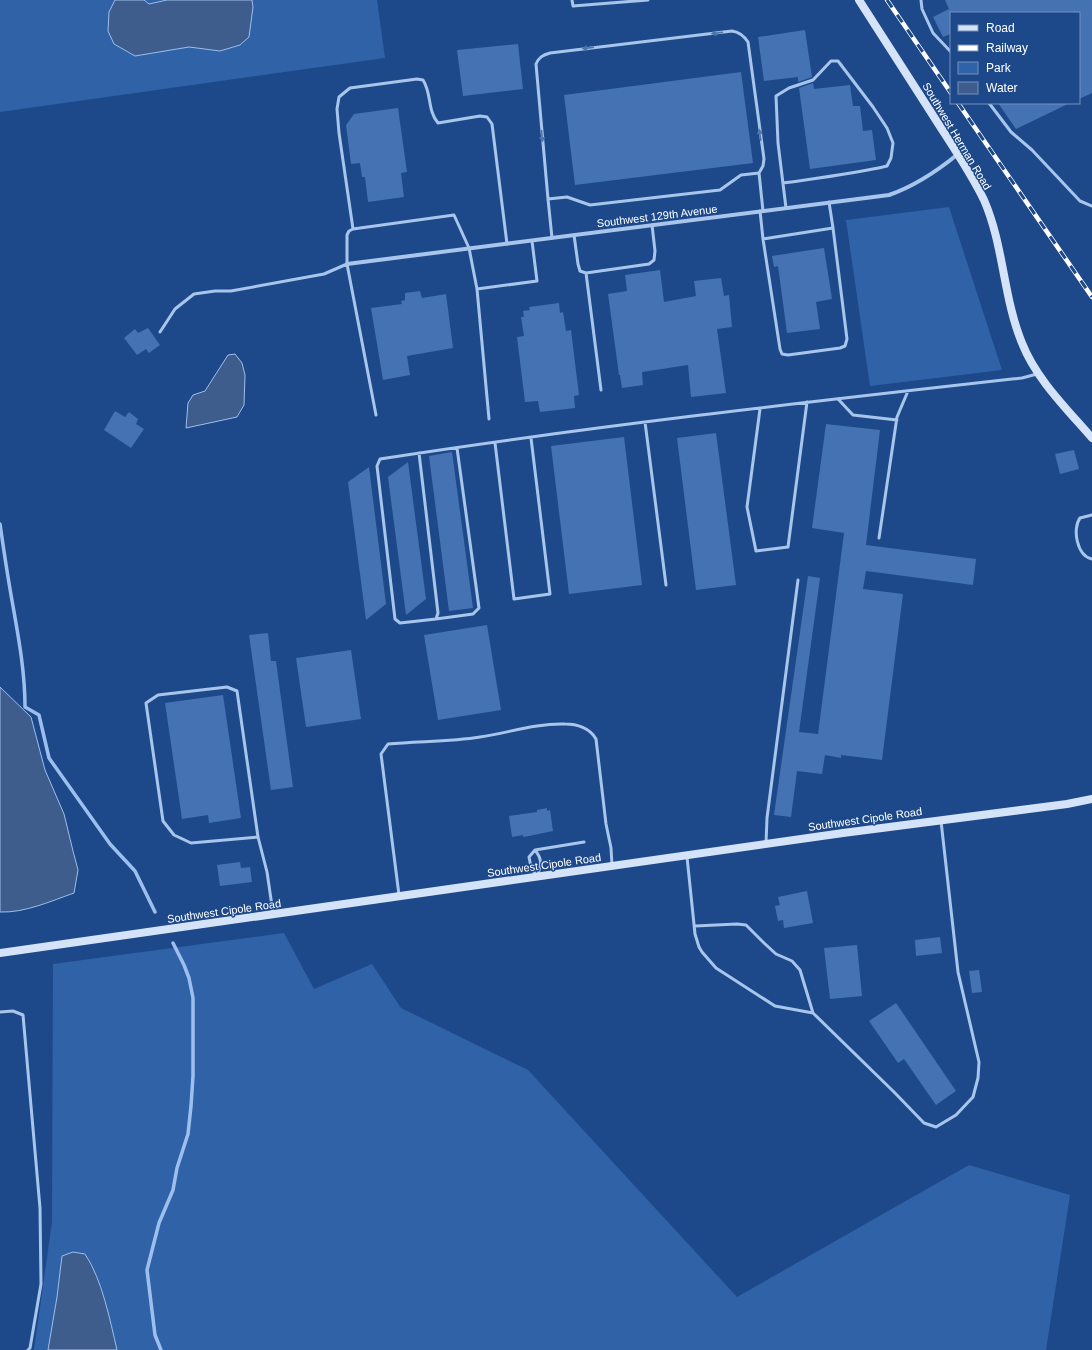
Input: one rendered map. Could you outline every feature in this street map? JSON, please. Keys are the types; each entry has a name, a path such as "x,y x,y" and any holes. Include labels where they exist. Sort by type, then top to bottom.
{"street":[{"name":"Southwest Herman Road","path":"859,0 958,154 983,200 998,239 1012,312 1028,356 1038,373 1092,438"},
{"name":"Southwest 129th Avenue","path":"347,264 889,195 906,189 939,170 958,154"},
{"name":"Southwest Cipole Road","path":"0,953 766,844 1067,804 1092,799"}],"lane":[{"path":"572,0 573,6 648,0"},
{"path":"921,0 922,9 932,33 950,51"},
{"path":"552,238 536,64 543,54 550,53 732,31 738,32 744,36 748,42 764,159 763,166 759,173 763,239 782,354 788,355 845,346 847,339 829,202"},
{"path":"783,183 870,170 887,166 892,158 893,143 886,128 873,107 838,61 831,61 813,80 789,88 776,96 778,143 786,208"},
{"path":"353,229 339,133 337,109 339,96 350,88 417,79 423,80 427,86 432,116 438,123 480,116 487,117 492,124 507,244"},
{"path":"990,104 1011,132 1032,150 1080,201 1092,206"},
{"path":"548,199 567,197 590,205 720,190 741,175 759,173"},
{"path":"376,415 347,264 347,235 349,230 353,229 454,215 469,248 477,289 489,419"},
{"path":"574,235 580,271 586,273 649,264 654,260 655,251 652,225"},
{"path":"763,239 833,228"},
{"path":"477,289 538,281 532,241"},
{"path":"160,332 175,309 194,294 215,291 231,292 324,274 347,264"},
{"path":"586,273 601,390"},
{"path":"457,448 479,608 473,614 400,623 395,619 377,466 380,460 419,453 645,422 1022,378 1038,373"},
{"path":"879,538 897,420 900,407 908,391"},
{"path":"838,399 853,415 897,420"},
{"path":"760,409 747,507 756,551 788,547 807,402"},
{"path":"645,422 666,586"},
{"path":"495,443 514,599 550,594 531,438"},
{"path":"419,453 438,613 436,619"},
{"path":"1092,515 1080,518 1075,529 1080,549 1084,555 1092,559"},
{"path":"766,844 767,818 798,580"},
{"path":"258,837 191,843 174,835 163,821 146,703 158,696 173,694 227,687 237,691 258,837 267,872 273,915"},
{"path":"400,896 381,754 388,744 440,742 479,737 542,725 566,724 582,727 593,733 596,739 606,824 611,848 612,867"},
{"path":"695,926 746,925 776,954 792,961 800,970 813,1014 894,1092 924,1124 936,1127 956,1115 973,1097 978,1078 979,1062 958,972 941,820"},
{"path":"537,877 531,867 529,857 535,850 584,842"},
{"path":"535,850 540,856 541,865 537,877"},
{"path":"686,856 695,926 699,947 705,957 716,968 775,1006 813,1014"},
{"path":"0,1012 13,1011 22,1015 40,1208 41,1284 30,1348 28,1350"}],"green space":[{"path":"0,0 377,0 385,58 0,112"},
{"path":"949,207 1002,370 870,386 846,220"},
{"path":"284,933 314,989 372,964 401,1008 528,1070 737,1297 969,1165 1070,1195 1046,1350 34,1350 52,1222 53,964"}],"water":[{"path":"115,0 144,0 149,4 167,0 252,0 253,7 249,37 240,45 220,51 189,47 135,56 114,44 108,31 109,12"},
{"path":"235,354 242,363 245,375 244,405 237,417 186,428 188,403 193,395 205,391 228,355"},
{"path":"0,687 31,717 45,770 64,814 78,870 74,893 28,909 9,912 0,912"},
{"path":"73,1252 85,1254 96,1275 105,1300 117,1350 48,1350 62,1256"}],"building":[{"path":"945,0 1092,0 1092,93 1080,99 1080,12 950,12 950,34 943,37 933,17 949,9"},
{"path":"805,30 812,77 798,82 798,77 764,81 758,37"},
{"path":"518,44 523,89 463,96 457,50"},
{"path":"741,72 753,163 575,185 564,95"},
{"path":"813,83 814,89 850,85 853,106 860,106 863,131 872,130 876,160 810,169 799,88"},
{"path":"999,104 1068,104 1016,129"},
{"path":"398,108 407,172 401,173 404,197 368,202 365,177 362,177 360,163 351,164 346,125 354,114"},
{"path":"824,248 832,299 816,302 820,329 787,333 778,266 774,267 772,256"},
{"path":"660,270 664,302 696,296 694,281 721,278 724,296 729,295 732,327 717,329 726,393 691,397 688,365 642,372 643,385 622,388 608,294 627,291 625,275"},
{"path":"420,291 422,298 446,294 453,348 407,356 410,375 383,380 371,308 402,304 401,301 405,300 405,293"},
{"path":"559,303 560,313 563,312 566,331 571,330 579,395 574,396 575,408 540,412 538,401 525,402 517,337 524,336 521,317 524,317 523,311 530,310 529,307"},
{"path":"148,328 160,345 149,353 146,349 137,355 124,338 135,329 138,333"},
{"path":"115,411 125,417 129,412 138,419 136,424 144,429 131,448 104,430"},
{"path":"826,424 880,430 866,545 976,559 973,585 866,571 863,589 903,594 882,760 841,755 841,758 825,755 822,774 797,771 791,817 774,815 808,576 820,578 799,732 818,734 844,533 812,528"},
{"path":"716,433 736,585 696,590 677,438"},
{"path":"624,437 642,585 569,594 551,446"},
{"path":"1074,450 1079,469 1060,474 1055,454"},
{"path":"452,452 473,608 449,611 429,456"},
{"path":"408,462 426,599 406,615 388,477"},
{"path":"369,467 386,604 366,620 348,482"},
{"path":"487,625 501,710 438,720 424,635"},
{"path":"268,633 271,661 276,661 293,787 271,790 249,635"},
{"path":"351,650 361,719 306,727 296,658"},
{"path":"223,695 241,818 209,823 208,815 182,819 165,703"},
{"path":"547,808 547,811 550,810 553,831 523,837 523,835 512,837 509,816 537,812 537,810"},
{"path":"240,862 241,868 250,867 252,882 220,886 217,865"},
{"path":"807,891 813,923 784,928 783,920 778,921 775,906 780,905 778,897"},
{"path":"940,937 942,953 916,956 915,940"},
{"path":"857,945 862,996 830,999 824,948"},
{"path":"979,970 982,992 972,993 969,971"},
{"path":"896,1003 956,1091 936,1105 904,1059 898,1063 869,1021"}],"waterway":[{"path":"0,524 21,656 25,707 39,715 49,758 110,844 135,871 155,912"},
{"path":"161,1350 155,1335 147,1270 159,1223 173,1190 177,1168 188,1134 193,1076 193,998 189,978 173,943"}],"railway":[{"path":"887,0 950,92"},
{"path":"959,104 1092,297"}]}
